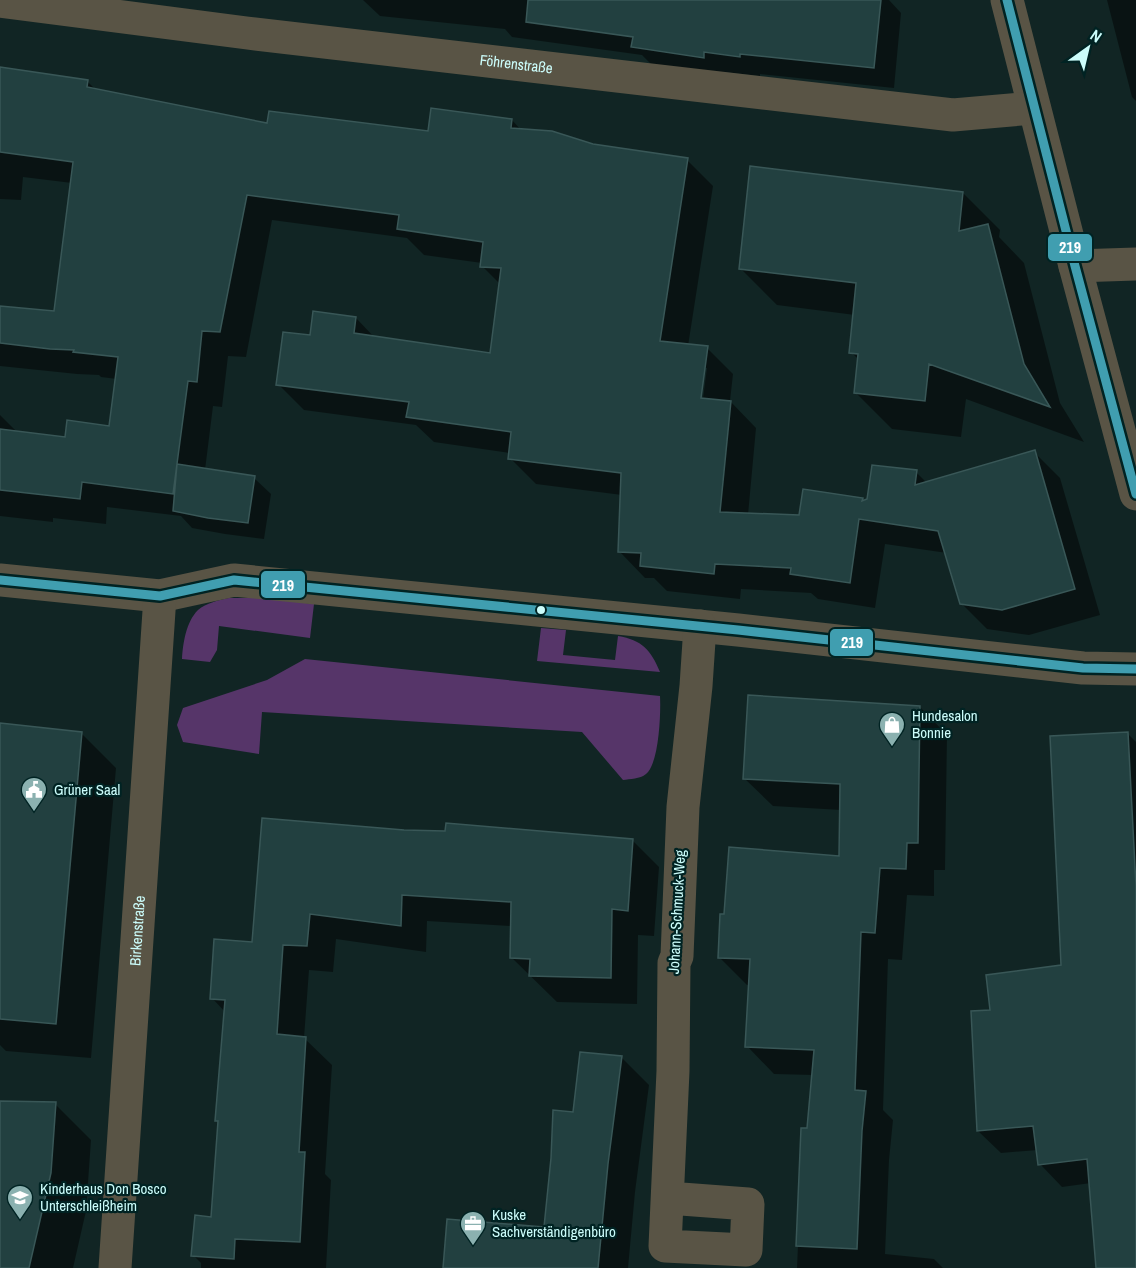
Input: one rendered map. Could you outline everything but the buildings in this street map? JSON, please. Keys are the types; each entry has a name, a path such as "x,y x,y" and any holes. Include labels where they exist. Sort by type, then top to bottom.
{"street":[{"path":"1007,0 1136,494"},
{"name":"Föhrenstraße","path":"0,1 247,33 953,115 1034,108"},
{"path":"1075,266 1136,264"},
{"path":"0,580 160,596 234,580 700,626 1083,668 1136,669"},
{"name":"Birkenstraße","path":"115,1268 160,596"},
{"name":"Johann-Schmuck-Weg","path":"668,1198 674,963 677,956 683,807 700,626"}],"shaded area":[{"path":"229,598 263,598 314,604 310,638 219,626 217,650 210,662 182,659 186,633 194,615 205,605"},
{"path":"541,628 566,630 563,655 615,660 618,636 633,640 645,647 660,672 537,661"},
{"path":"305,659 660,696 659,726 654,760 644,776 623,780 582,732 262,712 259,754 183,742 177,725 183,708 267,680"}],"transit line":[{"name":"219","path":"1007,0 1136,494"},
{"name":"219","path":"0,580 160,596 234,580 738,630 1083,668 1136,669"}],"place":[{"name":"Hundesalon Bonnie","path":"892,748"},
{"name":"Grüner Saal","path":"34,813"},
{"name":"Kinderhaus Don Bosco Unterschleißheim","path":"20,1221"},
{"name":"Kuske Sachverständigenbüro","path":"473,1247"}]}
